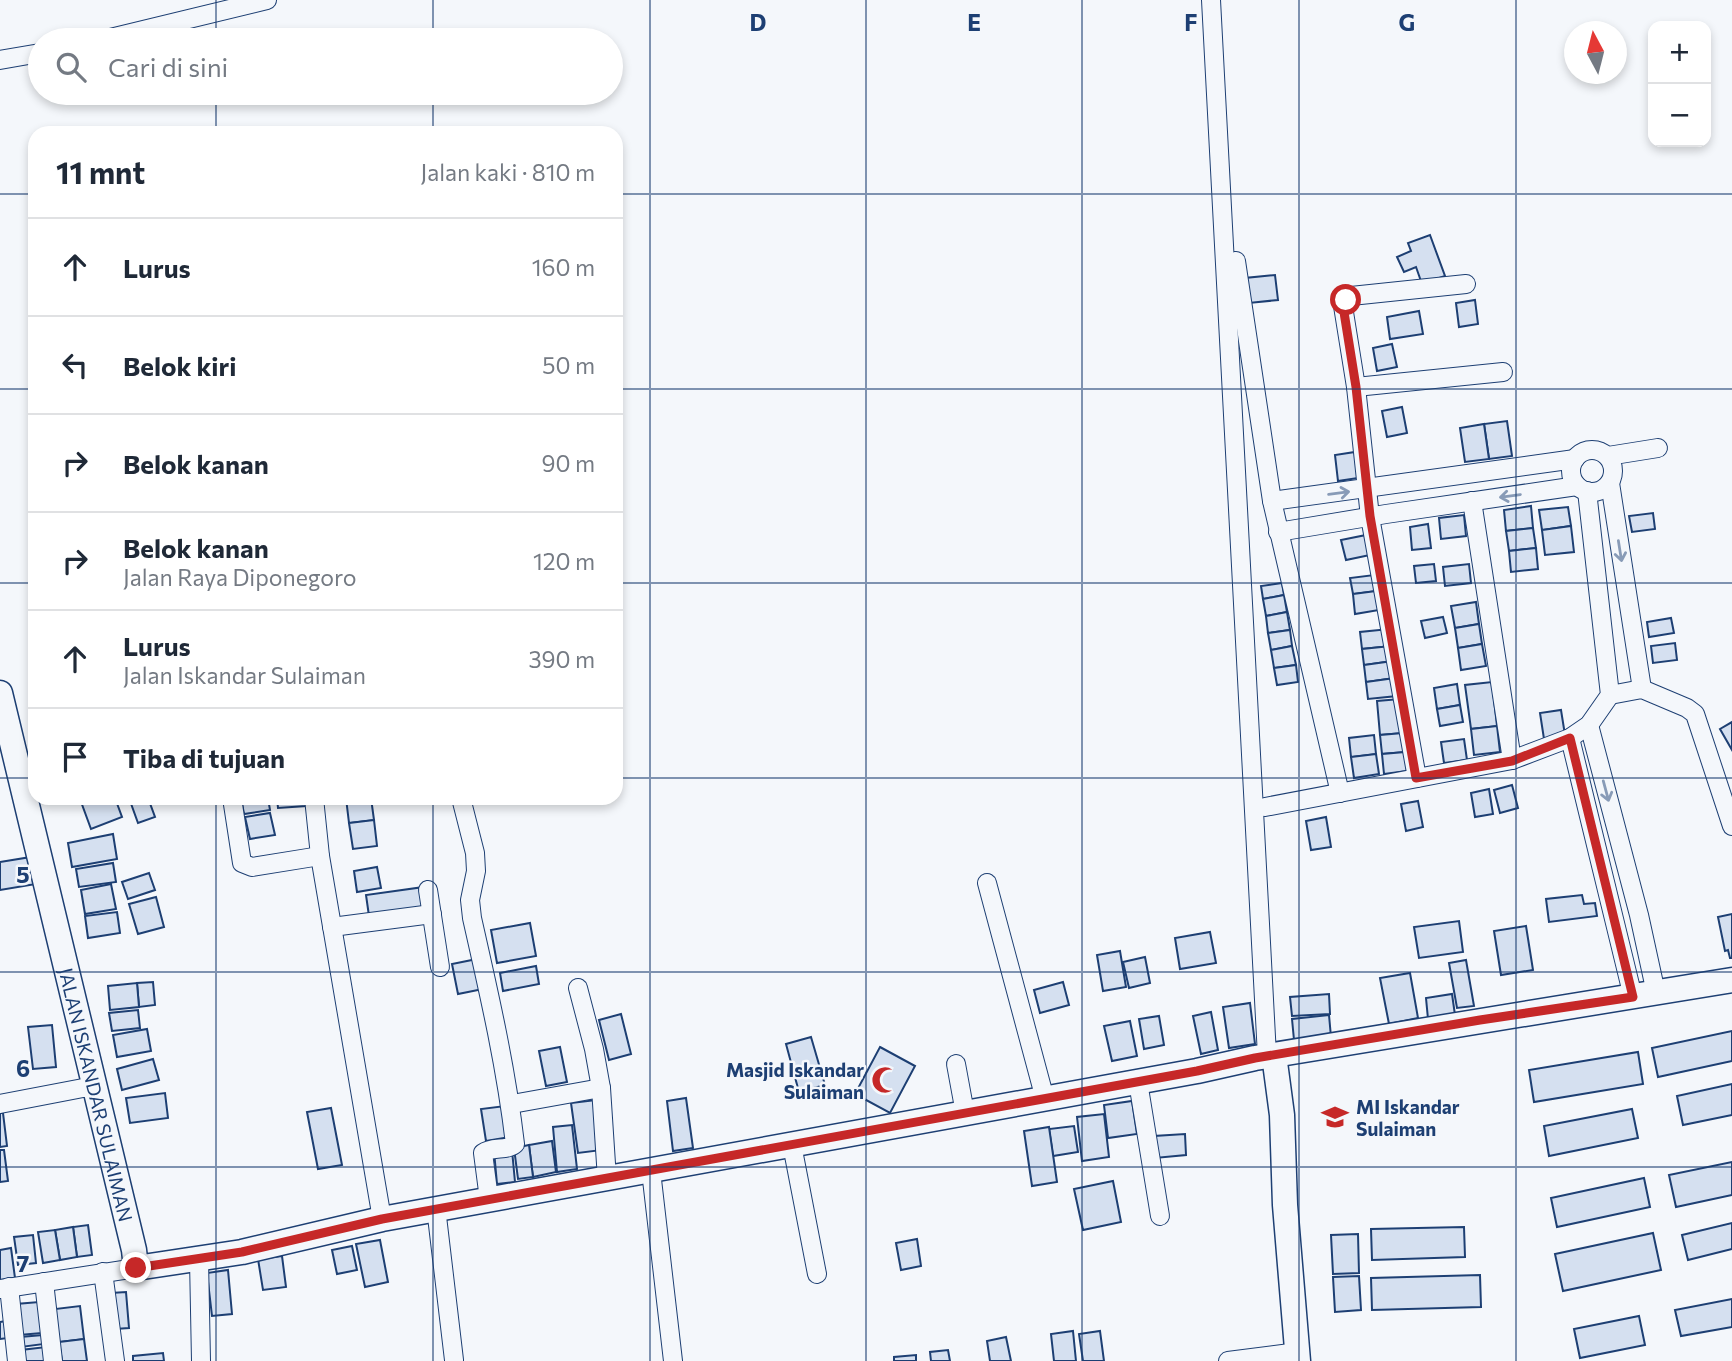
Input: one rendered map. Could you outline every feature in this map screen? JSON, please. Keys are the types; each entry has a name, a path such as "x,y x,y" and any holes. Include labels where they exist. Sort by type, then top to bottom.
{"street":[{"path":"152,28 267,0"},
{"path":"1211,0 1270,1056 1282,1115 1285,1205 1298,1357 1228,1361"},
{"path":"0,60 28,55"},
{"path":"1236,261 1278,532 1340,793"},
{"path":"1416,778 1370,516 1356,387 1343,306 1346,300 1357,295 1466,284"},
{"path":"1356,387 1503,372"},
{"path":"1265,807 1512,761 1570,738 1589,725 1610,695 1582,489 1571,473 1575,459 1580,454 1594,450 1608,456 1658,448"},
{"path":"1608,456 1614,469 1610,483 1642,689"},
{"path":"1272,501 1575,459"},
{"path":"1278,532 1472,501 1582,489 1598,492 1610,483"},
{"path":"1472,501 1512,761"},
{"path":"1610,695 1642,689 1695,714 1725,779 1732,826"},
{"name":"JALAN ISKANDAR SULAIMAN","path":"0,693 28,788"},
{"path":"1589,725 1639,915 1644,995"},
{"path":"1570,738 1577,772 1644,995"},
{"path":"1577,772 1600,765"},
{"name":"JALAN ISKANDAR SULAIMAN","path":"32,805 136,1268"},
{"path":"233,805 242,863 246,866 320,856"},
{"path":"314,805 320,856 382,1219"},
{"path":"463,805 475,853 476,870 470,901 472,918 498,1027 512,1104 515,1146 483,1153 489,1199"},
{"path":"987,883 1045,1098"},
{"path":"428,890 440,967"},
{"path":"332,927 432,914"},
{"path":"17,1361 5,1288 199,1260 436,1208 651,1171 1270,1056 1732,980"},
{"path":"578,988 601,1088 607,1179"},
{"path":"957,1064 965,1113"},
{"path":"1138,1082 1160,1216"},
{"path":"0,1104 94,1088"},
{"path":"512,1104 601,1088"},
{"path":"792,1145 817,1274"},
{"path":"651,1171 673,1361"},
{"path":"436,1208 454,1360"},
{"path":"199,1260 201,1361"},
{"path":"103,1272 115,1361"},
{"path":"44,1282 53,1361"}],"building":[{"path":"1430,235 1445,276 1422,284 1416,267 1404,272 1397,257 1411,251 1408,243"},
{"path":"1275,275 1278,300 1249,303 1245,278"},
{"path":"1475,300 1478,324 1459,327 1456,303"},
{"path":"1419,311 1423,334 1390,339 1387,317"},
{"path":"1392,344 1397,367 1377,371 1373,348"},
{"path":"1402,407 1407,433 1387,437 1382,411"},
{"path":"1507,421 1512,456 1489,459 1484,424"},
{"path":"1484,424 1489,459 1465,462 1460,428"},
{"path":"1355,452 1358,478 1338,481 1335,455"},
{"path":"1531,506 1533,528 1506,531 1504,510"},
{"path":"1568,507 1571,526 1542,530 1539,510"},
{"path":"1653,513 1655,529 1632,532 1629,516"},
{"path":"1464,515 1466,536 1441,539 1439,518"},
{"path":"1428,524 1431,548 1412,550 1410,527"},
{"path":"1571,526 1574,552 1545,555 1542,530"},
{"path":"1533,528 1536,548 1509,551 1506,531"},
{"path":"1366,535 1370,555 1346,560 1341,540"},
{"path":"1536,548 1538,569 1511,572 1509,551"},
{"path":"1434,564 1436,581 1416,583 1414,566"},
{"path":"1469,564 1471,583 1445,586 1443,567"},
{"path":"1374,575 1376,591 1353,594 1350,578"},
{"path":"1282,583 1284,595 1263,599 1261,586"},
{"path":"1376,591 1379,610 1355,614 1353,594"},
{"path":"1284,595 1287,612 1266,616 1263,599"},
{"path":"1476,602 1479,624 1455,628 1451,606"},
{"path":"1287,612 1290,630 1268,633 1266,616"},
{"path":"1443,617 1447,633 1425,638 1421,621"},
{"path":"1671,618 1674,633 1649,637 1647,622"},
{"path":"1479,624 1482,644 1458,648 1455,628"},
{"path":"1389,629 1391,646 1362,649 1360,632"},
{"path":"1290,630 1292,646 1271,650 1268,633"},
{"path":"1675,643 1677,660 1653,663 1651,646"},
{"path":"1482,644 1486,666 1461,670 1458,648"},
{"path":"1292,646 1296,665 1274,668 1271,650"},
{"path":"1391,646 1393,661 1364,665 1362,649"},
{"path":"1393,661 1395,678 1366,682 1364,665"},
{"path":"1296,665 1298,682 1277,685 1274,668"},
{"path":"1395,678 1397,696 1368,699 1366,682"},
{"path":"1492,682 1497,726 1471,729 1465,685"},
{"path":"1457,684 1460,705 1437,709 1434,688"},
{"path":"1400,699 1403,733 1380,735 1377,701"},
{"path":"1460,705 1463,722 1440,726 1437,709"},
{"path":"1561,710 1565,735 1544,739 1540,713"},
{"path":"1732,722 1732,750 1720,729"},
{"path":"1497,726 1500,752 1474,755 1471,729"},
{"path":"1403,733 1405,752 1382,754 1380,735"},
{"path":"1374,735 1376,754 1351,757 1349,738"},
{"path":"1464,739 1467,760 1444,763 1441,742"},
{"path":"1405,752 1407,771 1384,774 1382,754"},
{"path":"1376,754 1379,774 1354,778 1351,757"},
{"path":"1512,785 1518,808 1500,813 1494,790"},
{"path":"1489,789 1493,814 1475,817 1471,793"},
{"path":"1418,801 1423,827 1406,831 1401,804"},
{"path":"82,805 118,805 122,817 91,829"},
{"path":"132,805 151,805 155,817 138,823"},
{"path":"242,805 269,805 270,810 244,814"},
{"path":"278,805 306,806 278,808"},
{"path":"347,805 372,805 374,820 349,823"},
{"path":"270,813 275,835 250,839 245,817"},
{"path":"1326,817 1331,847 1311,850 1306,821"},
{"path":"374,820 377,846 353,849 349,823"},
{"path":"113,834 117,859 72,867 68,843"},
{"path":"31,857 36,884 0,890 0,862"},
{"path":"113,863 116,882 79,887 76,869"},
{"path":"377,867 381,888 357,892 354,871"},
{"path":"149,873 155,890 128,899 122,882"},
{"path":"111,884 116,909 85,914 81,890"},
{"path":"424,887 427,907 369,916 366,895"},
{"path":"1582,895 1584,904 1595,903 1597,916 1549,922 1546,899"},
{"path":"156,897 164,927 138,934 129,904"},
{"path":"117,912 120,933 88,938 85,916"},
{"path":"1732,914 1730,958 1728,950 1725,951 1718,917"},
{"path":"1459,921 1463,952 1419,958 1414,927"},
{"path":"530,923 536,956 497,963 491,930"},
{"path":"1526,926 1533,970 1501,975 1494,931"},
{"path":"1210,932 1216,963 1180,969 1175,938"},
{"path":"1120,951 1126,987 1103,991 1097,955"},
{"path":"1145,957 1150,983 1129,988 1123,962"},
{"path":"477,959 483,989 458,994 452,964"},
{"path":"1466,960 1474,1006 1457,1008 1449,963"},
{"path":"536,966 539,984 503,991 500,973"},
{"path":"1410,973 1418,1018 1389,1024 1380,978"},
{"path":"153,982 155,1005 139,1007 137,983"},
{"path":"1063,982 1069,1005 1040,1013 1034,990"},
{"path":"137,983 139,1007 110,1010 108,986"},
{"path":"1329,994 1330,1014 1292,1016 1290,997"},
{"path":"1452,994 1455,1015 1428,1019 1426,998"},
{"path":"1250,1003 1255,1044 1229,1048 1223,1007"},
{"path":"138,1010 140,1028 112,1031 109,1013"},
{"path":"1211,1012 1218,1050 1201,1054 1193,1016"},
{"path":"621,1014 631,1054 609,1060 599,1020"},
{"path":"1329,1015 1331,1037 1294,1040 1292,1019"},
{"path":"1159,1016 1164,1045 1144,1049 1139,1019"},
{"path":"1130,1021 1137,1056 1112,1061 1104,1026"},
{"path":"52,1025 56,1067 33,1069 28,1027"},
{"path":"147,1029 151,1051 117,1057 113,1035"},
{"path":"1732,1031 1732,1061 1658,1077 1652,1048"},
{"path":"811,1037 825,1085 799,1092 786,1044"},
{"path":"560,1047 567,1082 546,1086 539,1051"},
{"name":"Masjid Iskandar Sulaiman","path":"880,1047 915,1066 890,1113 855,1094"},
{"path":"1638,1052 1643,1084 1534,1102 1529,1070"},
{"path":"153,1059 159,1080 122,1090 117,1069"},
{"path":"1732,1084 1732,1115 1683,1125 1677,1096"},
{"path":"165,1093 168,1118 130,1123 126,1098"},
{"path":"686,1098 693,1148 673,1151 667,1101"},
{"path":"596,1100 602,1150 578,1153 571,1103"},
{"path":"1132,1101 1137,1134 1108,1138 1104,1105"},
{"path":"505,1106 510,1137 486,1141 481,1109"},
{"path":"331,1108 342,1165 318,1169 307,1112"},
{"path":"1632,1109 1638,1138 1549,1156 1544,1126"},
{"path":"0,1113 3,1113 7,1146 0,1147"},
{"path":"1104,1114 1109,1157 1082,1161 1077,1117"},
{"path":"572,1125 577,1169 557,1172 553,1127"},
{"path":"1074,1126 1078,1152 1053,1156 1049,1129"},
{"path":"1049,1127 1057,1182 1032,1186 1024,1131"},
{"path":"1185,1134 1186,1155 1155,1158 1154,1136"},
{"path":"552,1141 556,1172 533,1177 529,1145"},
{"path":"529,1145 533,1177 518,1179 514,1148"},
{"path":"0,1150 4,1150 8,1181 0,1182"},
{"path":"512,1150 515,1182 497,1184 494,1151"},
{"path":"1732,1162 1732,1195 1676,1207 1669,1175"},
{"path":"1644,1178 1650,1207 1557,1227 1551,1198"},
{"path":"1113,1181 1121,1222 1083,1230 1074,1189"},
{"path":"1732,1223 1732,1249 1688,1260 1682,1235"},
{"path":"88,1225 92,1255 77,1257 73,1227"},
{"path":"73,1227 77,1257 60,1260 55,1230"},
{"path":"1464,1227 1465,1257 1372,1260 1371,1229"},
{"path":"55,1230 60,1260 43,1263 38,1232"},
{"path":"1653,1233 1661,1270 1563,1291 1555,1254"},
{"path":"1358,1234 1359,1273 1333,1274 1331,1235"},
{"path":"33,1235 36,1263 18,1265 14,1237"},
{"path":"917,1239 921,1266 901,1270 896,1243"},
{"path":"380,1240 388,1282 365,1287 356,1244"},
{"path":"352,1246 357,1270 337,1274 332,1250"},
{"path":"11,1248 15,1278 0,1280 0,1250"},
{"path":"282,1256 286,1287 263,1290 258,1259"},
{"path":"228,1270 232,1314 212,1316 207,1273"},
{"path":"1480,1275 1481,1307 1372,1310 1371,1278"},
{"path":"1359,1276 1361,1310 1335,1312 1333,1277"},
{"path":"126,1292 129,1328 115,1329 111,1293"},
{"path":"1732,1299 1732,1327 1681,1336 1675,1310"},
{"path":"39,1302 42,1333 19,1335 16,1304"},
{"path":"80,1306 84,1339 59,1342 55,1309"},
{"path":"1639,1316 1645,1345 1580,1358 1574,1329"},
{"path":"6,1321 8,1338 0,1339 0,1322"},
{"path":"1073,1331 1076,1361 1054,1361 1051,1334"},
{"path":"1100,1331 1104,1361 1083,1361 1079,1334"},
{"path":"43,1335 44,1344 21,1347 20,1337"},
{"path":"1006,1337 1011,1361 990,1361 987,1341"},
{"path":"84,1339 87,1361 62,1361 59,1342"},
{"path":"46,1347 48,1361 22,1361 21,1350"},
{"path":"948,1350 950,1361 931,1361 930,1352"},
{"path":"163,1353 164,1361 133,1361 133,1356"},
{"path":"916,1355 916,1361 894,1361 894,1357"}],"place":[{"name":"Masjid Iskandar Sulaiman","path":"885,1080"},
{"name":"MI Iskandar Sulaiman","path":"1335,1117"}],"route":[{"path":"136,1268 242,1252 436,1208 1197,1071 1255,1058 1633,997 1570,738 1512,761 1416,778 1366,489 1356,387 1343,306 1346,300"}]}
